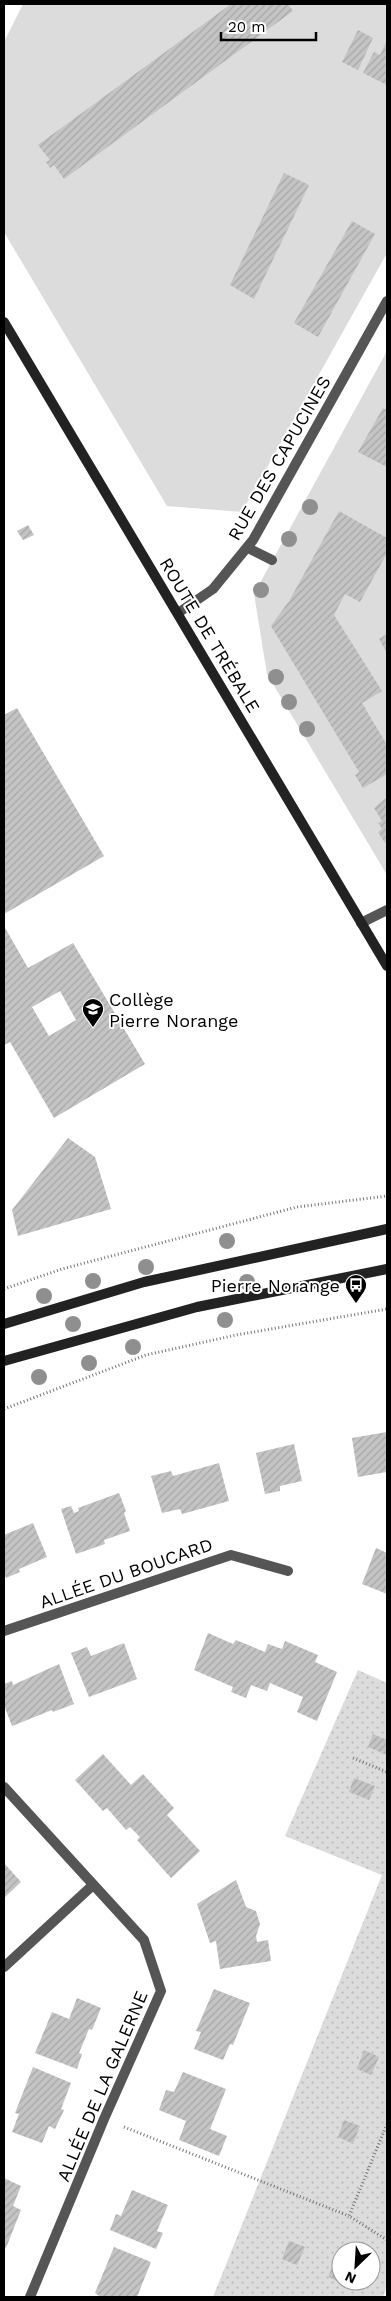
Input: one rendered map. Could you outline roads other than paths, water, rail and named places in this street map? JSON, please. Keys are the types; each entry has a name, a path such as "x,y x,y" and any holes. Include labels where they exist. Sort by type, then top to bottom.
{"street":[{"name":"RUE DES CAPUCINES","path":"178,613 213,589 248,548 387,301"},
{"name":"ROUTE DE TRÉBALE","path":"4,322 387,966"},
{"path":"248,548 272,560"},
{"path":"361,923 387,910"},
{"path":"4,1324 144,1282 387,1229"},
{"path":"4,1361 197,1307 387,1269"},
{"name":"ALLÉE DU BOUCARD","path":"4,1632 231,1555 288,1571"},
{"name":"ALLÉE DE LA GALERNE","path":"4,1787 144,1940 161,1991 104,2119 30,2297"},
{"path":"4,1967 93,1885"}],"place":[{"name":"Collège Pierre Norange","path":"93,1028"},
{"name":"Pierre Norange","path":"356,1304"}]}
